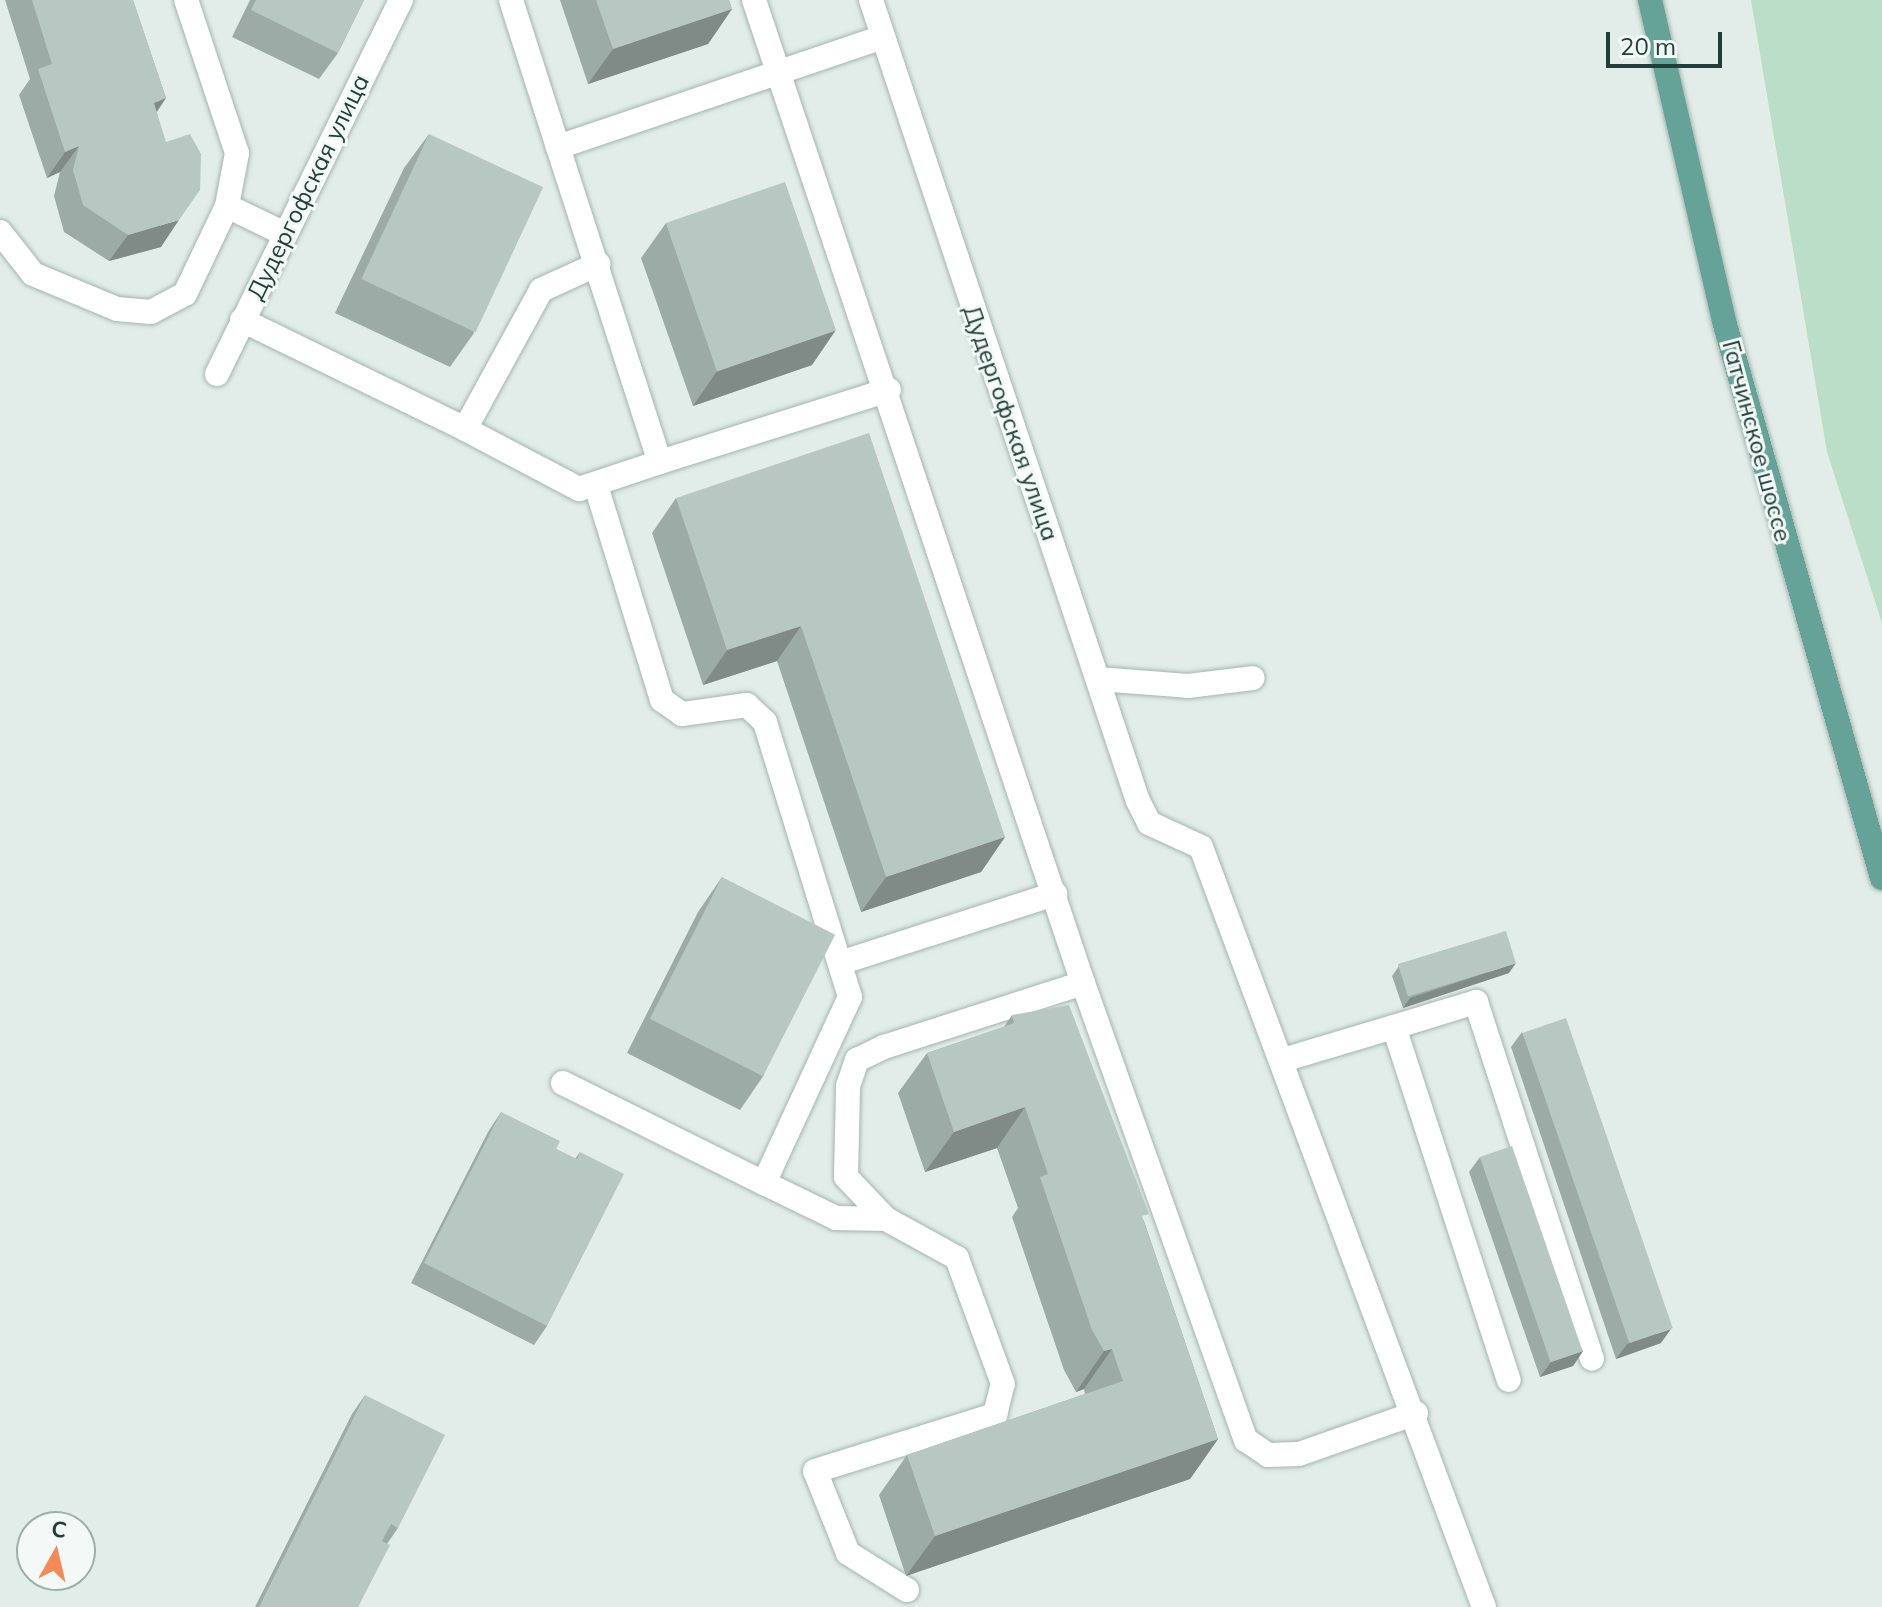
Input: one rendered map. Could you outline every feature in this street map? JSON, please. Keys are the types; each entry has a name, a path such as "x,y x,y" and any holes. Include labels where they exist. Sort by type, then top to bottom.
{"main road":[{"name":"Гатчинское шоссе","path":"1650,0 1724,321 1882,878"}],"lane":[{"path":"0,232 33,274 117,309 151,312 185,294 227,206 237,153 186,0"},
{"name":"Дудергофская улица","path":"217,374 401,0"},
{"path":"511,0 660,462"},
{"path":"754,0 889,390 1083,983 1246,1440 1268,1455 1299,1454 1416,1413"},
{"name":"Дудергофская улица","path":"871,0 1138,801 1149,823 1168,833 1186,834 1201,847 1416,1413 1484,1607"},
{"path":"558,147 883,37"},
{"path":"227,206 285,234"},
{"path":"465,429 541,290 598,264"},
{"path":"242,320 465,429 567,486 596,485 889,390"},
{"path":"596,485 662,700 682,714 747,705 765,722 843,962 846,1013 764,1183"},
{"path":"1098,679 1188,686 1253,678"},
{"path":"843,962 1055,894"},
{"path":"907,1590 848,1553 815,1471 995,1415 1003,1384 957,1258 886,1219 863,1201 841,1155 857,1060 1083,983"},
{"path":"1283,1060 1476,1002 1592,1359"},
{"path":"1394,1027 1509,1380"},
{"path":"563,1083 836,1218 886,1219"}],"green space":[{"path":"1751,0 1882,0 1882,623 1827,452"}],"building":[{"path":"32,0 133,0 166,98 154,103 166,142 190,134 201,154 200,190 179,220 128,235 83,205 73,170 79,146 65,152 38,69 52,64"},
{"path":"256,0 364,0 338,53 251,10"},
{"path":"596,0 729,0 732,9 613,49"},
{"path":"429,134 543,187 476,332 361,279"},
{"path":"785,182 836,330 717,371 666,223"},
{"path":"869,433 1005,837 886,877 801,626 727,650 676,498"},
{"path":"722,877 835,935 763,1076 650,1019"},
{"path":"1506,931 1516,964 1408,997 1398,964"},
{"path":"1069,1005 1149,1214 1142,1216 1218,1439 935,1536 907,1455 1123,1381 1112,1349 1104,1351 1092,1330 1040,1177 1048,1174 1025,1107 954,1132 927,1053 1014,1023 1012,1015"},
{"path":"1566,1018 1673,1328 1629,1343 1523,1033"},
{"path":"501,1112 560,1141 556,1149 577,1159 580,1152 624,1174 547,1326 424,1263"},
{"path":"1512,1146 1583,1351 1551,1362 1480,1157"},
{"path":"365,1395 445,1435 398,1528 391,1524 382,1541 390,1545 358,1607 259,1607"}]}
